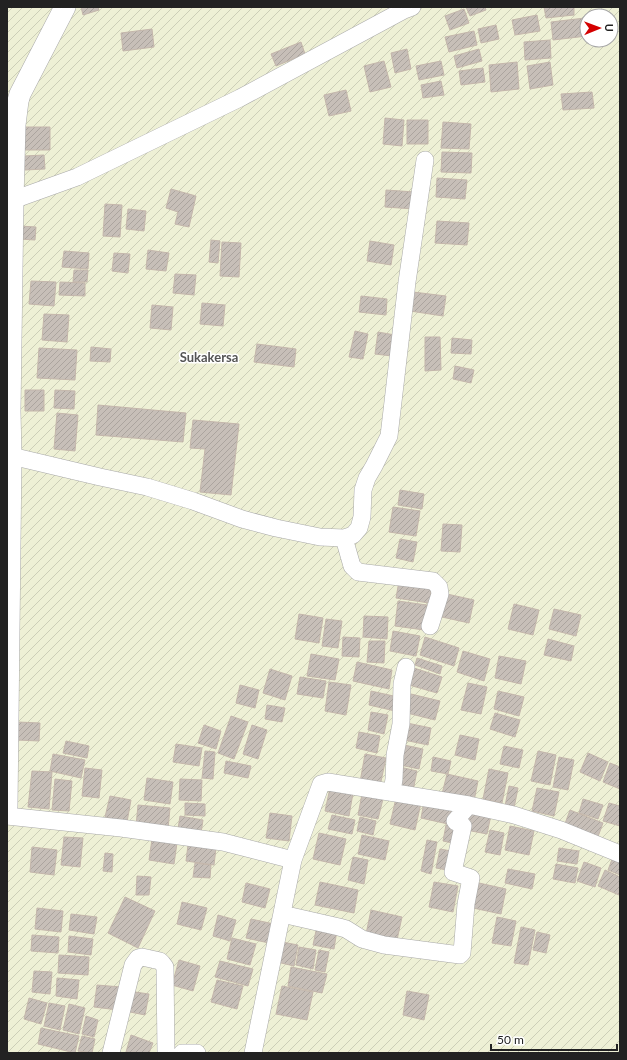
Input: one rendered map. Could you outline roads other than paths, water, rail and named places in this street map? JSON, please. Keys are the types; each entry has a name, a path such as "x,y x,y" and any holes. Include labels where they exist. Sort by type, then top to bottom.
{"street":[{"path":"7,807 10,202 15,125 18,101 65,7"},
{"path":"10,202 77,177 240,98 406,8"},
{"path":"9,455 147,487 193,501 242,519 276,528 320,537 344,538 353,535 359,528 362,517 363,490 367,478 389,436 406,282 425,160"},
{"path":"344,538 352,566 358,572 433,581 439,587 440,594 430,626"},
{"path":"392,792 395,754 401,724 402,684 406,667"},
{"path":"253,1053 293,860 321,784 328,782 392,792 469,805 514,815 561,830 620,854"},
{"path":"282,914 346,929 362,939 384,945 460,955 462,953 466,904 471,878 453,872 463,826 455,821 469,805"},
{"path":"7,816 121,828 223,842 293,860"},
{"path":"111,1053 133,965 138,958 142,957 160,961 165,968 166,1053"},
{"path":"182,1053 198,1053"}],"district":[{"name":"Sukakersa","path":"209,357"}]}
